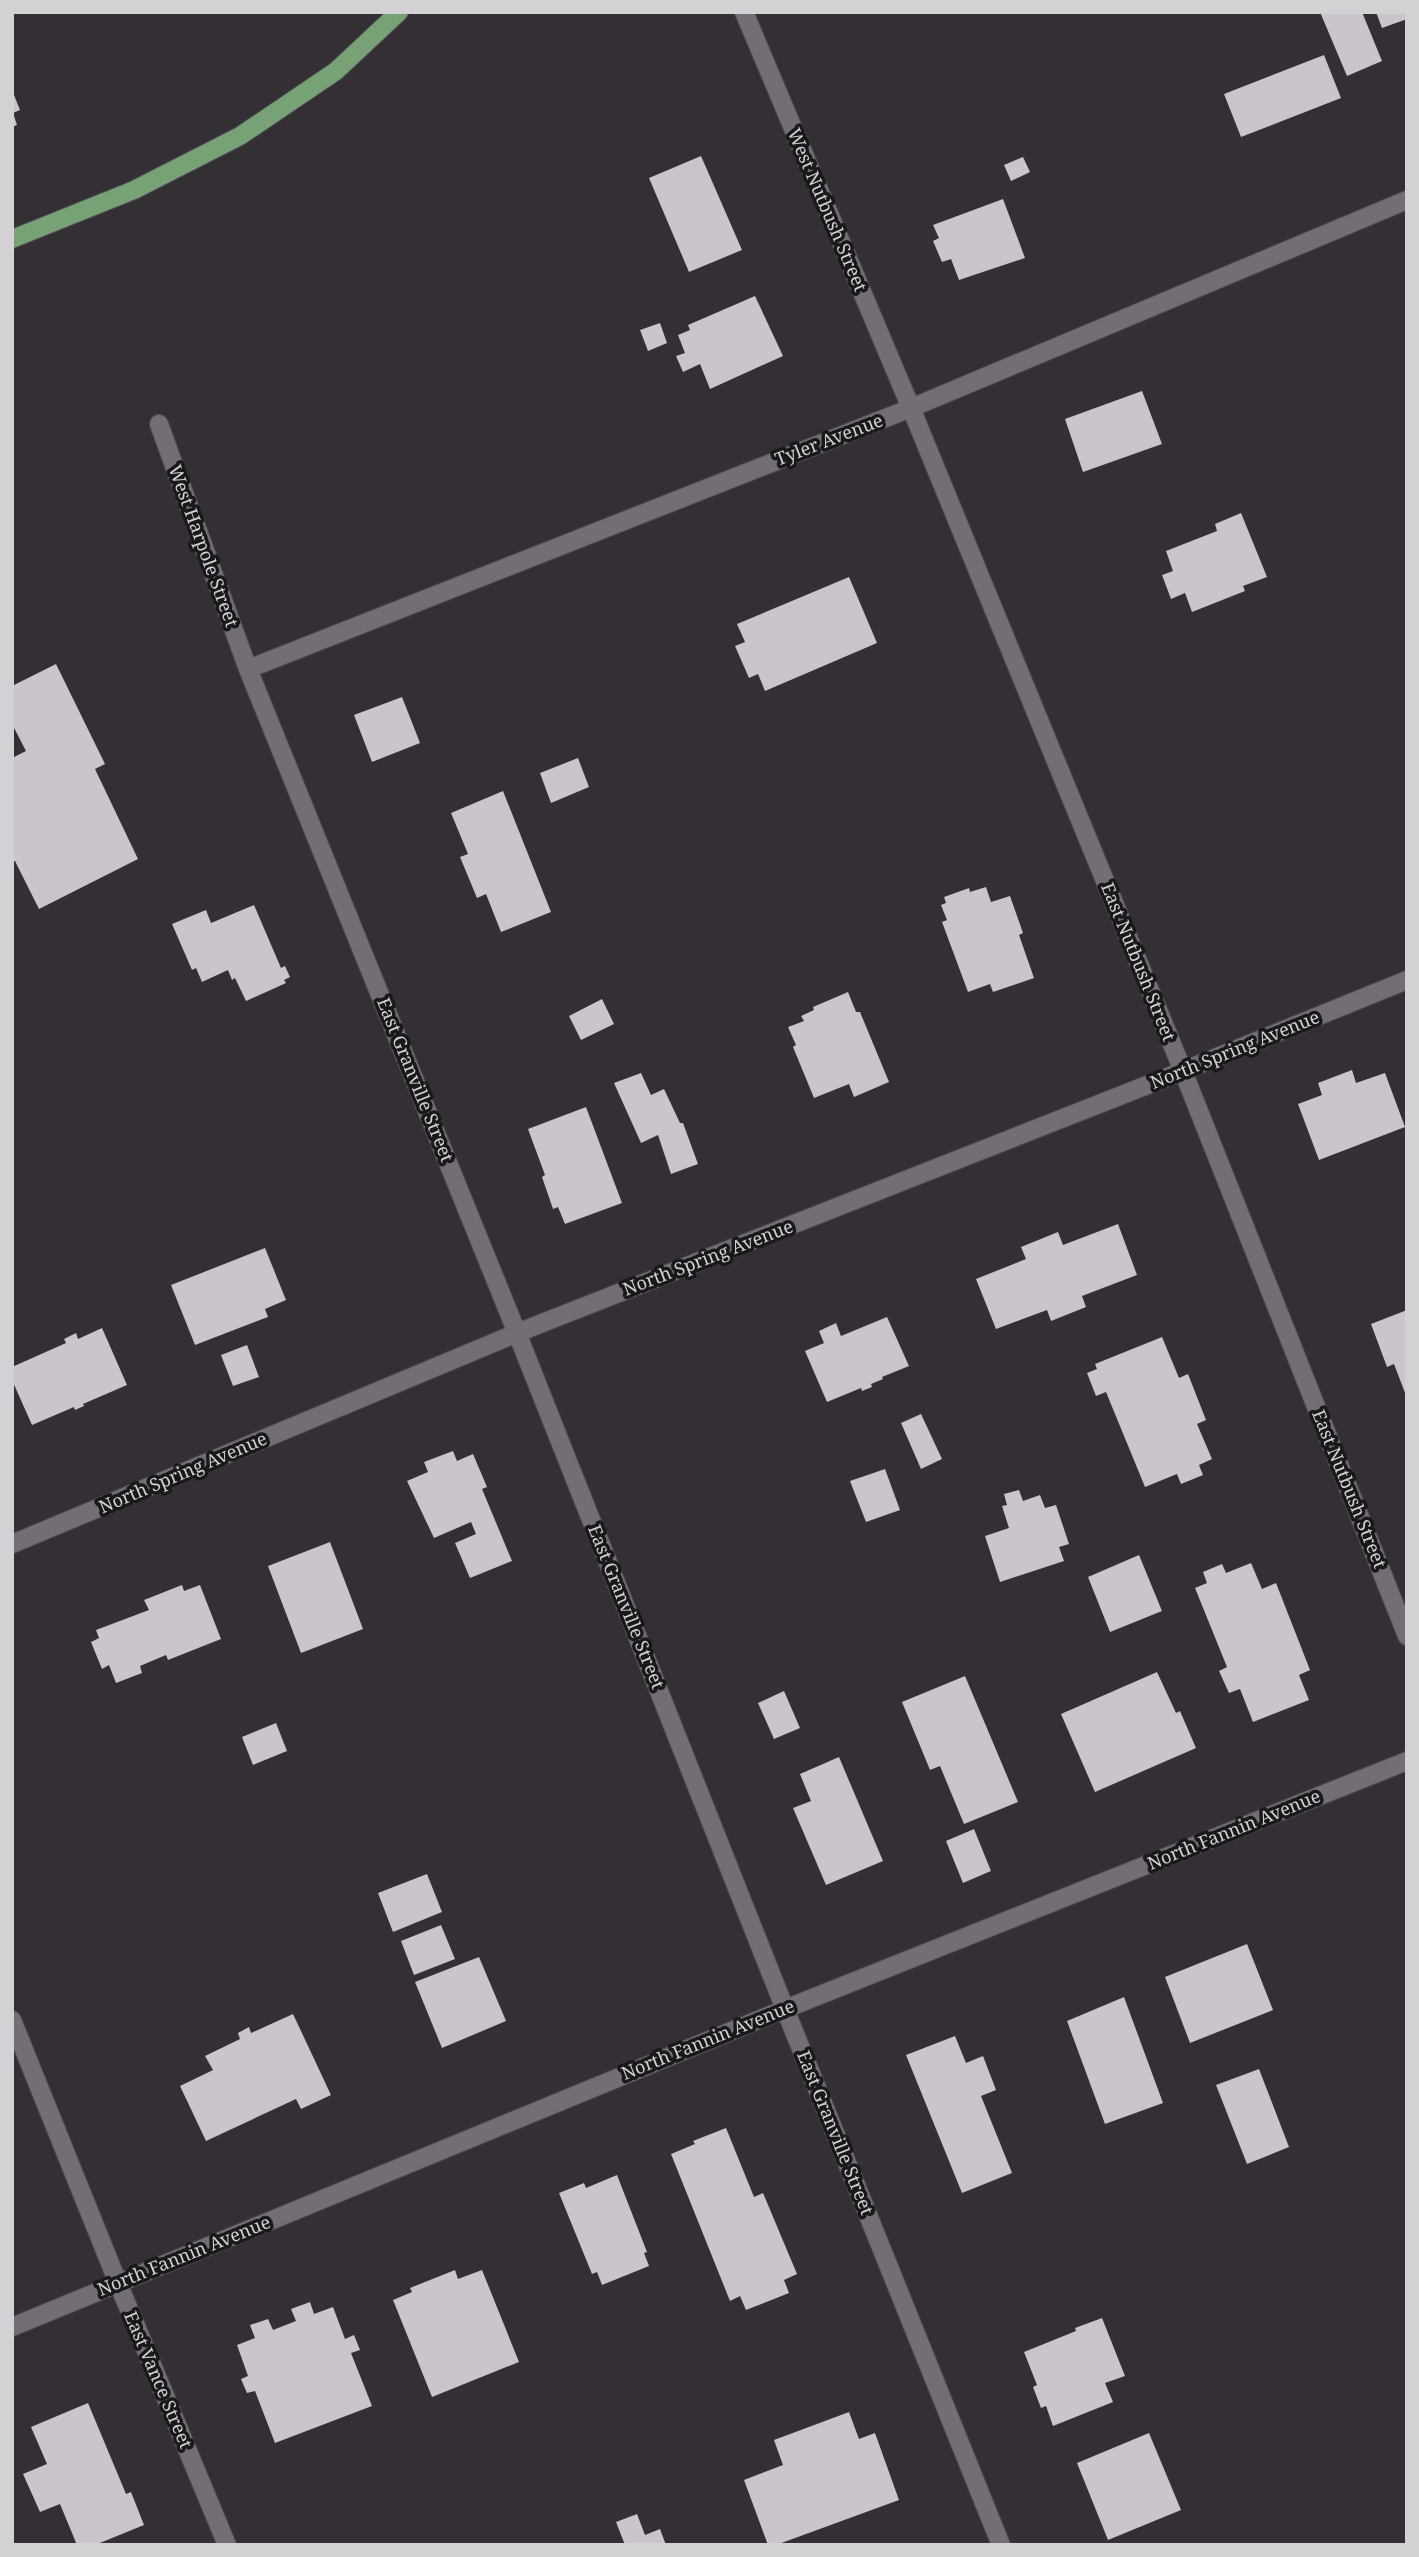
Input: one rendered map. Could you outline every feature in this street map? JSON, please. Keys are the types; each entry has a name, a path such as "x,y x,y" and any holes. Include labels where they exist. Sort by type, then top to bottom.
{"main road":[{"path":"12,239 134,190 240,136 336,71 399,12"}],"street":[{"name":"West Nutbush Street","path":"744,12 911,408"},
{"name":"Tyler Avenue","path":"248,669 911,408 1407,201"},
{"name":"East Nutbush Street","path":"911,408 1183,1071 1407,1636"},
{"name":"West Harpole Street","path":"159,424 248,669"},
{"name":"East Granville Street","path":"248,669 517,1333 1001,2545"},
{"name":"North Spring Avenue","path":"12,1544 517,1333 1407,980"},
{"name":"North Fannin Avenue","path":"12,2327 785,2009 1407,1761"},
{"name":"East Vance Street","path":"12,2020 227,2545"}],"building":[{"path":"1320,12 1362,12 1382,61 1347,76"},
{"path":"1376,12 1407,12 1407,19 1382,28"},
{"path":"1324,55 1341,98 1241,137 1224,94"},
{"path":"12,90 20,110 13,113 17,125 12,127"},
{"path":"701,156 742,250 689,272 649,178"},
{"path":"1023,157 1030,172 1011,181 1004,165"},
{"path":"1003,199 1025,258 959,280 951,259 942,262 933,241 939,238 933,225"},
{"path":"755,296 783,356 710,389 700,364 683,372 676,356 685,353 678,335 690,330 688,325"},
{"path":"660,323 667,343 648,351 640,330"},
{"path":"1142,391 1162,444 1083,472 1065,419"},
{"path":"1241,513 1267,577 1243,586 1245,591 1192,612 1185,593 1171,599 1162,575 1173,571 1166,551 1217,531 1215,524"},
{"path":"849,577 877,643 765,691 758,674 749,678 735,646 745,642 737,624"},
{"path":"56,664 105,764 95,769 138,859 39,909 15,861 12,862 12,758 26,751 12,724 12,686"},
{"path":"402,697 420,743 372,762 354,715"},
{"path":"578,758 589,787 551,803 540,773"},
{"path":"503,791 551,912 501,932 486,894 477,898 460,857 468,854 451,813"},
{"path":"986,887 991,902 1010,896 1023,933 1019,935 1034,978 993,992 990,984 968,992 942,922 947,920 941,905 946,903 944,897 969,888 970,892"},
{"path":"254,905 281,968 285,966 290,977 284,980 286,983 246,1001 228,970 202,982 196,968 192,970 172,924 206,910 211,923"},
{"path":"848,992 856,1012 860,1012 889,1082 854,1097 849,1084 814,1098 793,1047 796,1045 788,1027 804,1021 801,1016 814,1010 813,1007"},
{"path":"602,999 614,1024 581,1040 569,1016"},
{"path":"1352,1070 1356,1083 1385,1073 1405,1127 1319,1160 1298,1104 1322,1095 1318,1083"},
{"path":"641,1073 651,1095 664,1089 680,1123 683,1123 698,1164 671,1174 658,1135 641,1143 614,1083"},
{"path":"586,1107 622,1203 565,1224 558,1207 553,1209 542,1177 545,1175 528,1129"},
{"path":"1118,1224 1137,1275 1082,1296 1086,1307 1051,1321 1047,1310 996,1329 976,1279 1026,1259 1021,1247 1058,1232 1063,1245"},
{"path":"265,1248 286,1300 265,1309 268,1317 195,1345 171,1285"},
{"path":"1407,1310 1407,1398 1394,1364 1387,1367 1371,1324"},
{"path":"887,1317 909,1366 882,1377 883,1379 871,1384 872,1387 862,1391 861,1388 827,1402 805,1351 824,1343 819,1331 836,1323 841,1336"},
{"path":"102,1328 127,1385 75,1410 74,1407 32,1425 12,1380 12,1367 66,1343 64,1339 76,1333 78,1339"},
{"path":"1162,1337 1179,1378 1188,1374 1206,1420 1197,1424 1212,1459 1199,1465 1203,1475 1181,1484 1177,1474 1145,1487 1106,1392 1096,1396 1087,1373 1097,1369 1095,1364"},
{"path":"247,1345 259,1377 233,1386 221,1355"},
{"path":"921,1414 942,1459 921,1469 901,1423"},
{"path":"453,1451 457,1461 473,1454 487,1487 482,1489 512,1561 470,1578 455,1543 476,1534 471,1522 434,1538 407,1481 428,1472 424,1462"},
{"path":"885,1469 900,1510 866,1522 850,1481"},
{"path":"1019,1490 1023,1501 1040,1495 1045,1508 1056,1505 1069,1544 1059,1547 1064,1561 1000,1582 985,1536 1009,1528 1002,1506 1007,1505 1004,1494"},
{"path":"330,1542 363,1629 301,1653 268,1566"},
{"path":"1139,1555 1162,1611 1110,1632 1088,1577"},
{"path":"1251,1563 1262,1589 1276,1583 1310,1670 1299,1675 1309,1700 1253,1722 1240,1689 1229,1693 1219,1671 1227,1667 1195,1588 1207,1583 1203,1572 1222,1564 1226,1573"},
{"path":"182,1585 184,1591 200,1585 221,1639 168,1660 166,1655 140,1666 142,1673 116,1683 109,1665 102,1669 91,1642 99,1638 96,1630 149,1610 144,1600"},
{"path":"1157,1672 1176,1713 1180,1711 1196,1748 1095,1792 1061,1714"},
{"path":"965,1676 1018,1802 964,1824 940,1766 930,1770 902,1702"},
{"path":"784,1691 800,1728 774,1739 758,1703"},
{"path":"276,1723 287,1751 253,1765 242,1737"},
{"path":"839,1757 883,1861 826,1885 793,1808 811,1801 800,1774"},
{"path":"974,1829 991,1871 963,1883 946,1841"},
{"path":"427,1874 442,1912 393,1932 378,1893"},
{"path":"441,1925 455,1959 414,1975 401,1941"},
{"path":"1247,1944 1273,2010 1190,2043 1165,1977"},
{"path":"479,1957 506,2021 442,2048 415,1982"},
{"path":"1124,1997 1163,2103 1105,2124 1067,2021"},
{"path":"293,2014 331,2095 301,2109 296,2099 206,2141 180,2086 213,2070 205,2056 240,2039 238,2033 249,2027 251,2033"},
{"path":"955,2036 966,2063 983,2056 996,2090 981,2096 1012,2173 962,2193 906,2055"},
{"path":"1259,2069 1289,2147 1247,2164 1216,2085"},
{"path":"726,2128 754,2197 763,2193 797,2274 784,2280 789,2293 746,2310 740,2296 730,2301 671,2154 695,2144 693,2141"},
{"path":"617,2175 647,2252 644,2253 649,2266 602,2285 597,2272 592,2274 559,2193 584,2183 586,2188"},
{"path":"455,2270 458,2279 482,2270 519,2362 432,2397 393,2300 412,2292 410,2288"},
{"path":"310,2302 314,2314 333,2307 345,2339 354,2335 360,2350 351,2353 372,2406 275,2443 255,2391 247,2393 241,2379 248,2376 237,2345 255,2338 250,2325 268,2319 273,2330 296,2321 291,2309"},
{"path":"1102,2318 1125,2376 1105,2383 1113,2402 1053,2426 1046,2406 1041,2408 1033,2387 1037,2385 1024,2352"},
{"path":"88,2403 126,2494 131,2492 144,2525 95,2545 77,2545 60,2504 40,2512 23,2474 47,2464 31,2427"},
{"path":"849,2412 859,2439 875,2433 899,2500 776,2545 768,2545 744,2480 783,2465 774,2440"},
{"path":"1149,2433 1181,2510 1108,2540 1077,2463"},
{"path":"637,2514 645,2535 660,2529 666,2545 625,2545 616,2522"}]}
